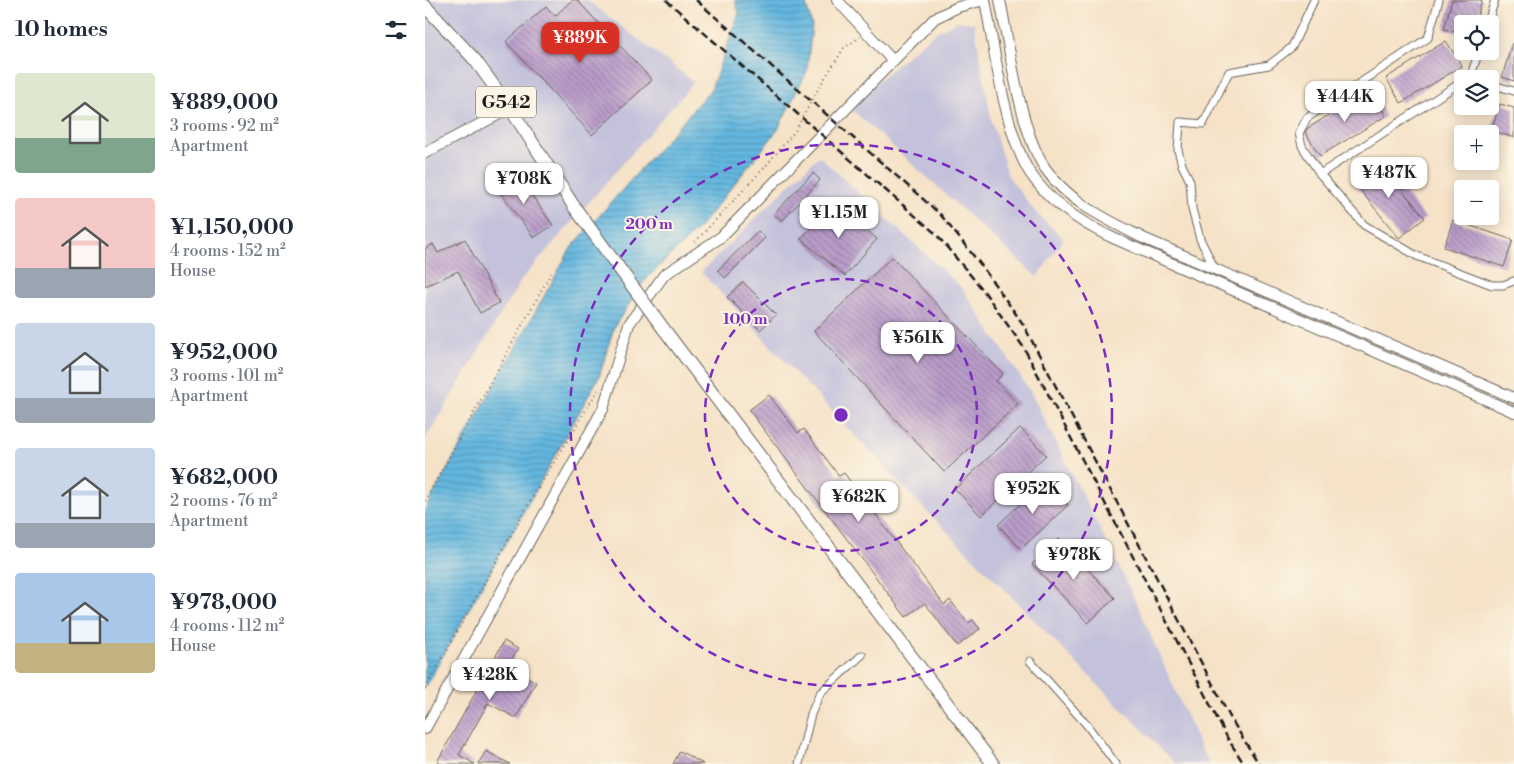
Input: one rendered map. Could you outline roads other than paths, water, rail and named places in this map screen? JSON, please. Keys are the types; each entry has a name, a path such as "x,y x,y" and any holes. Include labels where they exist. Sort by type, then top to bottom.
{"highway":[{"name":"G542","path":"425,6 475,60 510,108 575,208"},
{"name":"G542","path":"425,16 470,64 663,328 993,764"}],"main road":[{"path":"837,0 865,33 892,60"},
{"path":"425,729 603,409 629,324 664,275 721,237 935,18 958,7 985,0 1008,112 1019,149 1030,172 1047,194 1067,211 1093,229 1175,266 1514,412"},
{"path":"1000,0 1024,116 1045,168 1065,190 1103,217 1215,270 1514,398"},
{"path":"425,153 505,111"}],"street":[{"path":"1215,270 1199,239 1192,210 1190,181 1178,150 1180,122 1203,124 1229,72 1269,65 1291,47 1314,0"},
{"path":"1439,0 1427,38 1307,118 1301,124 1300,142 1320,174 1365,225 1417,256 1492,285 1503,286 1514,281"},
{"path":"1490,15 1495,0"},
{"path":"1499,87 1514,91"},
{"path":"1320,174 1454,88"},
{"path":"799,764 811,714 821,693 861,655"},
{"path":"1030,661 1086,724 1116,764"}],"water":[{"path":"735,0 805,0 812,26 807,71 777,131 698,229 645,280 614,327 599,377 425,688 425,509 571,248 711,89 739,13"}],"railway":[{"path":"666,0 935,233 983,290 1024,348 1228,739 1244,764"},
{"path":"696,0 940,214 981,265 1023,324 1231,719 1259,764"}]}
